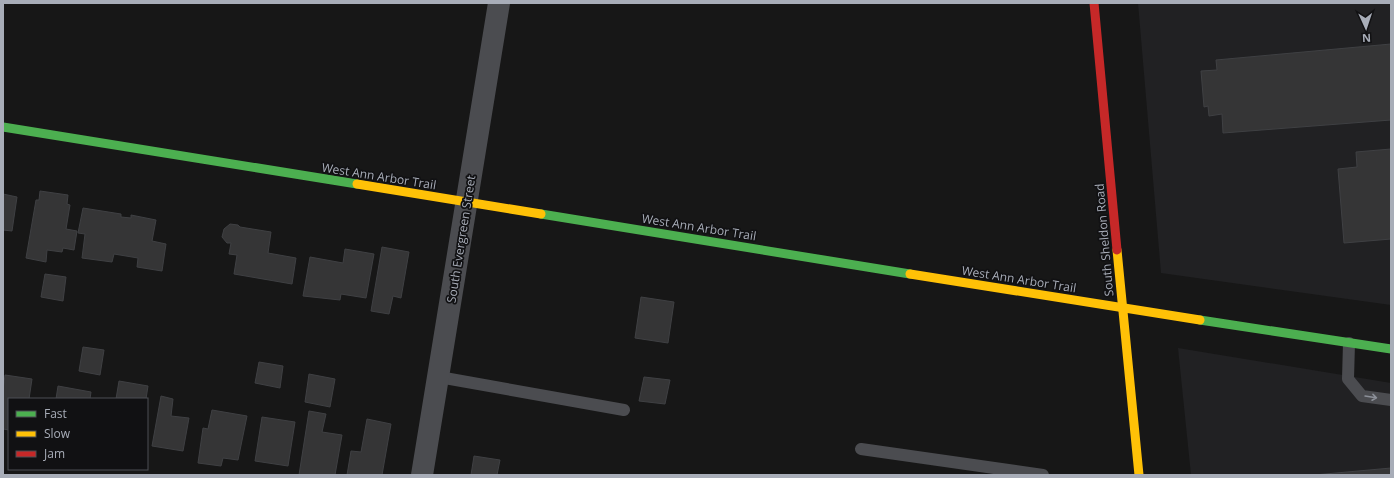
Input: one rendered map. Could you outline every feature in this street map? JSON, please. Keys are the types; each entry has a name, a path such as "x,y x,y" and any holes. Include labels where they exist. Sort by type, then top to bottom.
{"street":[{"name":"South Evergreen Street","path":"422,475 499,3"},
{"name":"South Sheldon Road","path":"1094,3 1139,475"},
{"name":"West Ann Arbor Trail","path":"3,127 1122,308 1391,349"}],"lane":[{"path":"1349,343 1348,379 1362,396 1391,400"},
{"path":"439,377 624,410"},
{"path":"860,449 1043,475"}],"shaded area":[{"path":"1138,3 1391,3 1391,305 1161,273"},
{"path":"1178,348 1391,383 1391,475 1191,475"}],"building":[{"path":"1391,44 1391,120 1223,133 1222,114 1209,116 1208,106 1204,107 1201,71 1217,70 1216,60"},
{"path":"1391,149 1391,239 1344,243 1338,169 1357,167 1356,152"},
{"path":"40,191 68,195 67,204 70,205 66,229 77,231 74,250 63,248 62,252 47,250 46,262 26,258 36,200 39,200"},
{"path":"3,194 17,197 12,231 3,230"},
{"path":"83,208 121,214 121,217 131,218 131,215 156,220 152,241 166,244 162,271 137,267 138,258 114,254 112,262 82,258 85,234 78,233"},
{"path":"230,224 271,232 268,253 296,258 292,284 234,274 237,255 229,254 231,243 227,243 222,237 224,229"},
{"path":"382,247 409,252 401,298 393,296 389,314 371,311"},
{"path":"345,249 374,254 366,298 341,294 340,300 303,296 310,257 343,263"},
{"path":"45,274 66,277 63,301 41,297"},
{"path":"641,297 674,302 668,343 635,338"},
{"path":"83,347 104,350 100,375 79,371"},
{"path":"259,362 283,366 280,388 255,383"},
{"path":"309,374 335,379 330,407 305,402"},
{"path":"5,375 32,379 29,398 8,398 8,430 3,429 3,390"},
{"path":"644,377 670,380 665,404 639,401"},
{"path":"119,381 148,386 146,398 116,398"},
{"path":"58,386 91,392 90,398 56,398"},
{"path":"161,396 173,399 171,416 189,418 183,451 152,446"},
{"path":"212,410 247,416 238,460 223,458 221,466 198,463 203,428 208,429"},
{"path":"309,411 326,414 322,432 342,435 335,475 299,475"},
{"path":"262,417 295,422 288,466 255,461"},
{"path":"367,419 391,424 382,475 347,475 351,451 361,452"},
{"path":"474,456 500,460 497,475 471,475"},
{"path":"1391,468 1391,475 1314,475"}],"traffic: fast":[{"path":"3,127 357,184"},
{"path":"541,214 910,274"},
{"path":"1200,320 1391,349"}],"traffic: slow":[{"path":"357,184 541,214"},
{"path":"1117,250 1139,475"},
{"path":"910,274 1200,320"}],"traffic: jam":[{"path":"1094,3 1117,250"}]}
